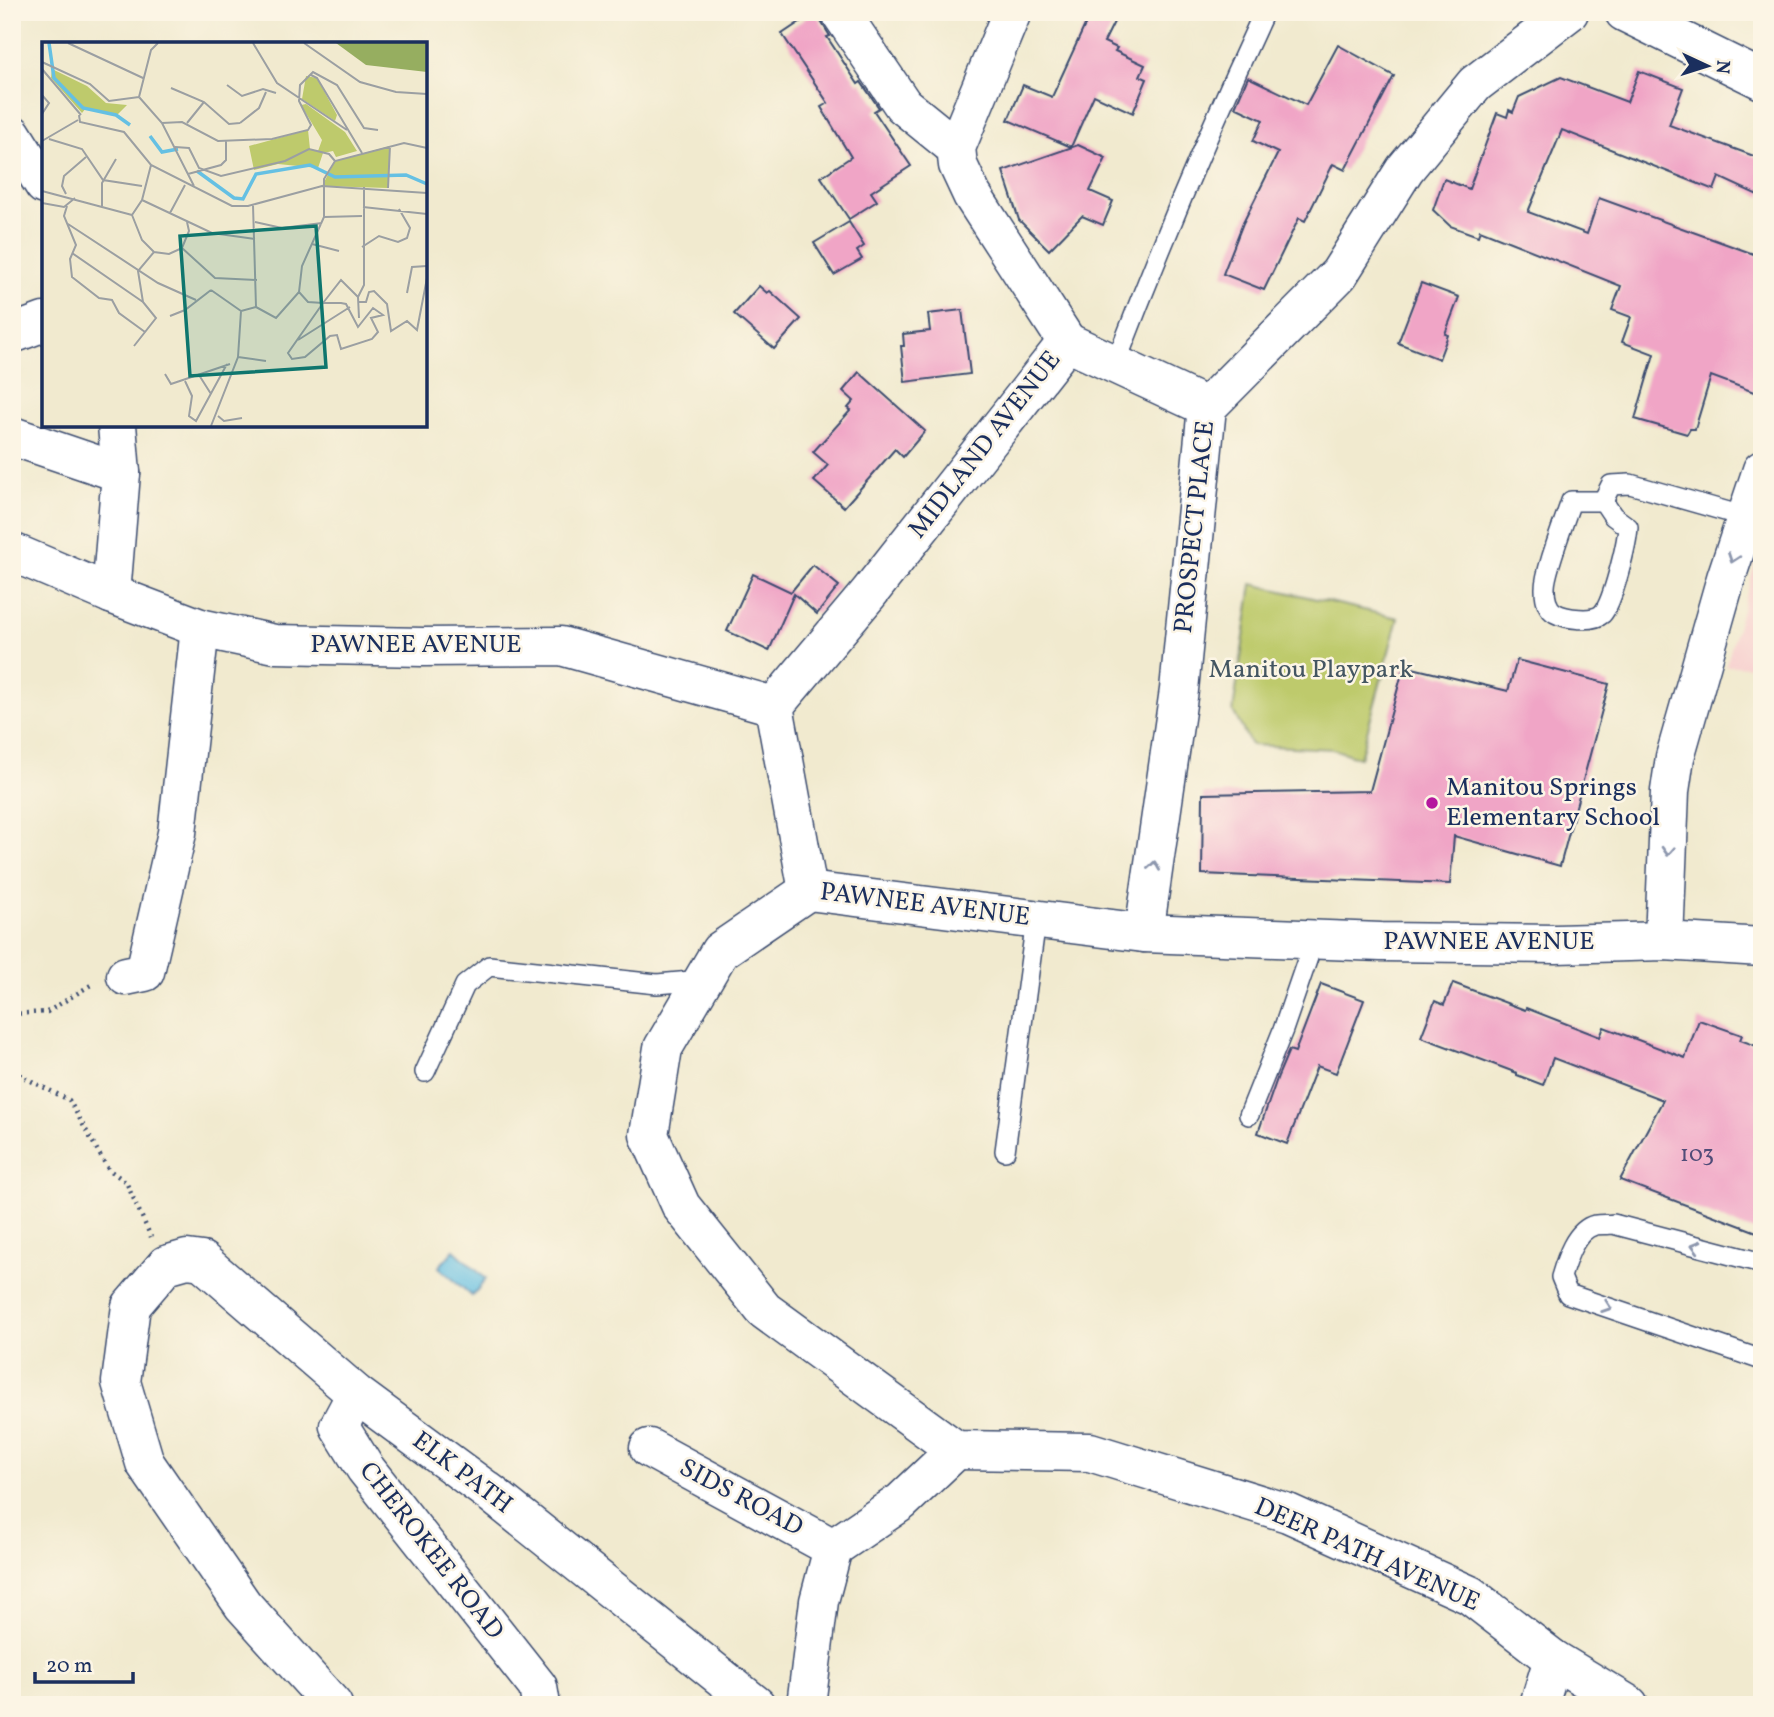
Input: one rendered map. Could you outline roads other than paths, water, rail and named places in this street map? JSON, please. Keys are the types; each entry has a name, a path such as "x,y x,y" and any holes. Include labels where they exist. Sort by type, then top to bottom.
{"street":[{"path":"840,12 903,105 957,148 1012,12"},
{"name":"PROSPECT PLACE","path":"1144,933 1179,690 1207,407 1339,274 1405,169 1475,84 1569,12"},
{"path":"1624,12 1762,80"},
{"path":"12,134 42,182"},
{"name":"MIDLAND AVENUE","path":"774,706 869,593 1067,342 972,195 958,165 957,148"},
{"path":"12,334 42,323"},
{"path":"1067,342 1207,407"},
{"path":"111,594 121,473 117,427"},
{"path":"12,436 121,473"},
{"path":"1664,941 1675,757 1726,578 1762,470"},
{"name":"PAWNEE AVENUE","path":"12,552 200,628 275,644 561,646 774,706 808,891 1144,933 1314,940 1556,944 1664,941 1762,947"},
{"path":"112,978 145,972 177,833 200,628"},
{"path":"806,1705 819,1601 833,1548 901,1502 956,1450 764,1310 681,1206 649,1135 663,1048 720,951 808,891"},
{"name":"ELK PATH","path":"333,1705 243,1605 145,1464 121,1382 131,1306 166,1265 187,1259 202,1261 356,1394 493,1495 756,1705"},
{"name":"CHEROKEE ROAD","path":"356,1394 339,1426 365,1468 538,1687 541,1705"},
{"name":"SIDS ROAD","path":"649,1448 833,1548"},
{"name":"DEER PATH AVENUE","path":"956,1450 1090,1452 1288,1513 1470,1595 1553,1659 1629,1705"},
{"path":"1539,1705 1553,1659"}],"lane":[{"path":"1115,365 1157,254 1264,12"},
{"path":"1603,501 1611,485 1630,484 1746,517"},
{"path":"1571,501 1603,501 1614,516 1628,527 1628,538 1608,604 1601,615 1590,620 1555,613 1546,603 1544,586 1571,501"},
{"path":"1005,1151 1036,920"},
{"path":"1249,1115 1283,1030 1314,940"},
{"path":"425,1072 465,985 489,966 657,984 703,980"},
{"path":"1762,1263 1613,1224 1594,1225 1580,1235 1561,1277 1568,1294 1762,1360"}],"water":[{"path":"454,1250 486,1279 472,1296 439,1267"}],"place":[{"name":"Manitou Springs Elementary School","path":"1432,803"}],"park label":[{"name":"Manitou Playpark","path":"1311,670"}]}
